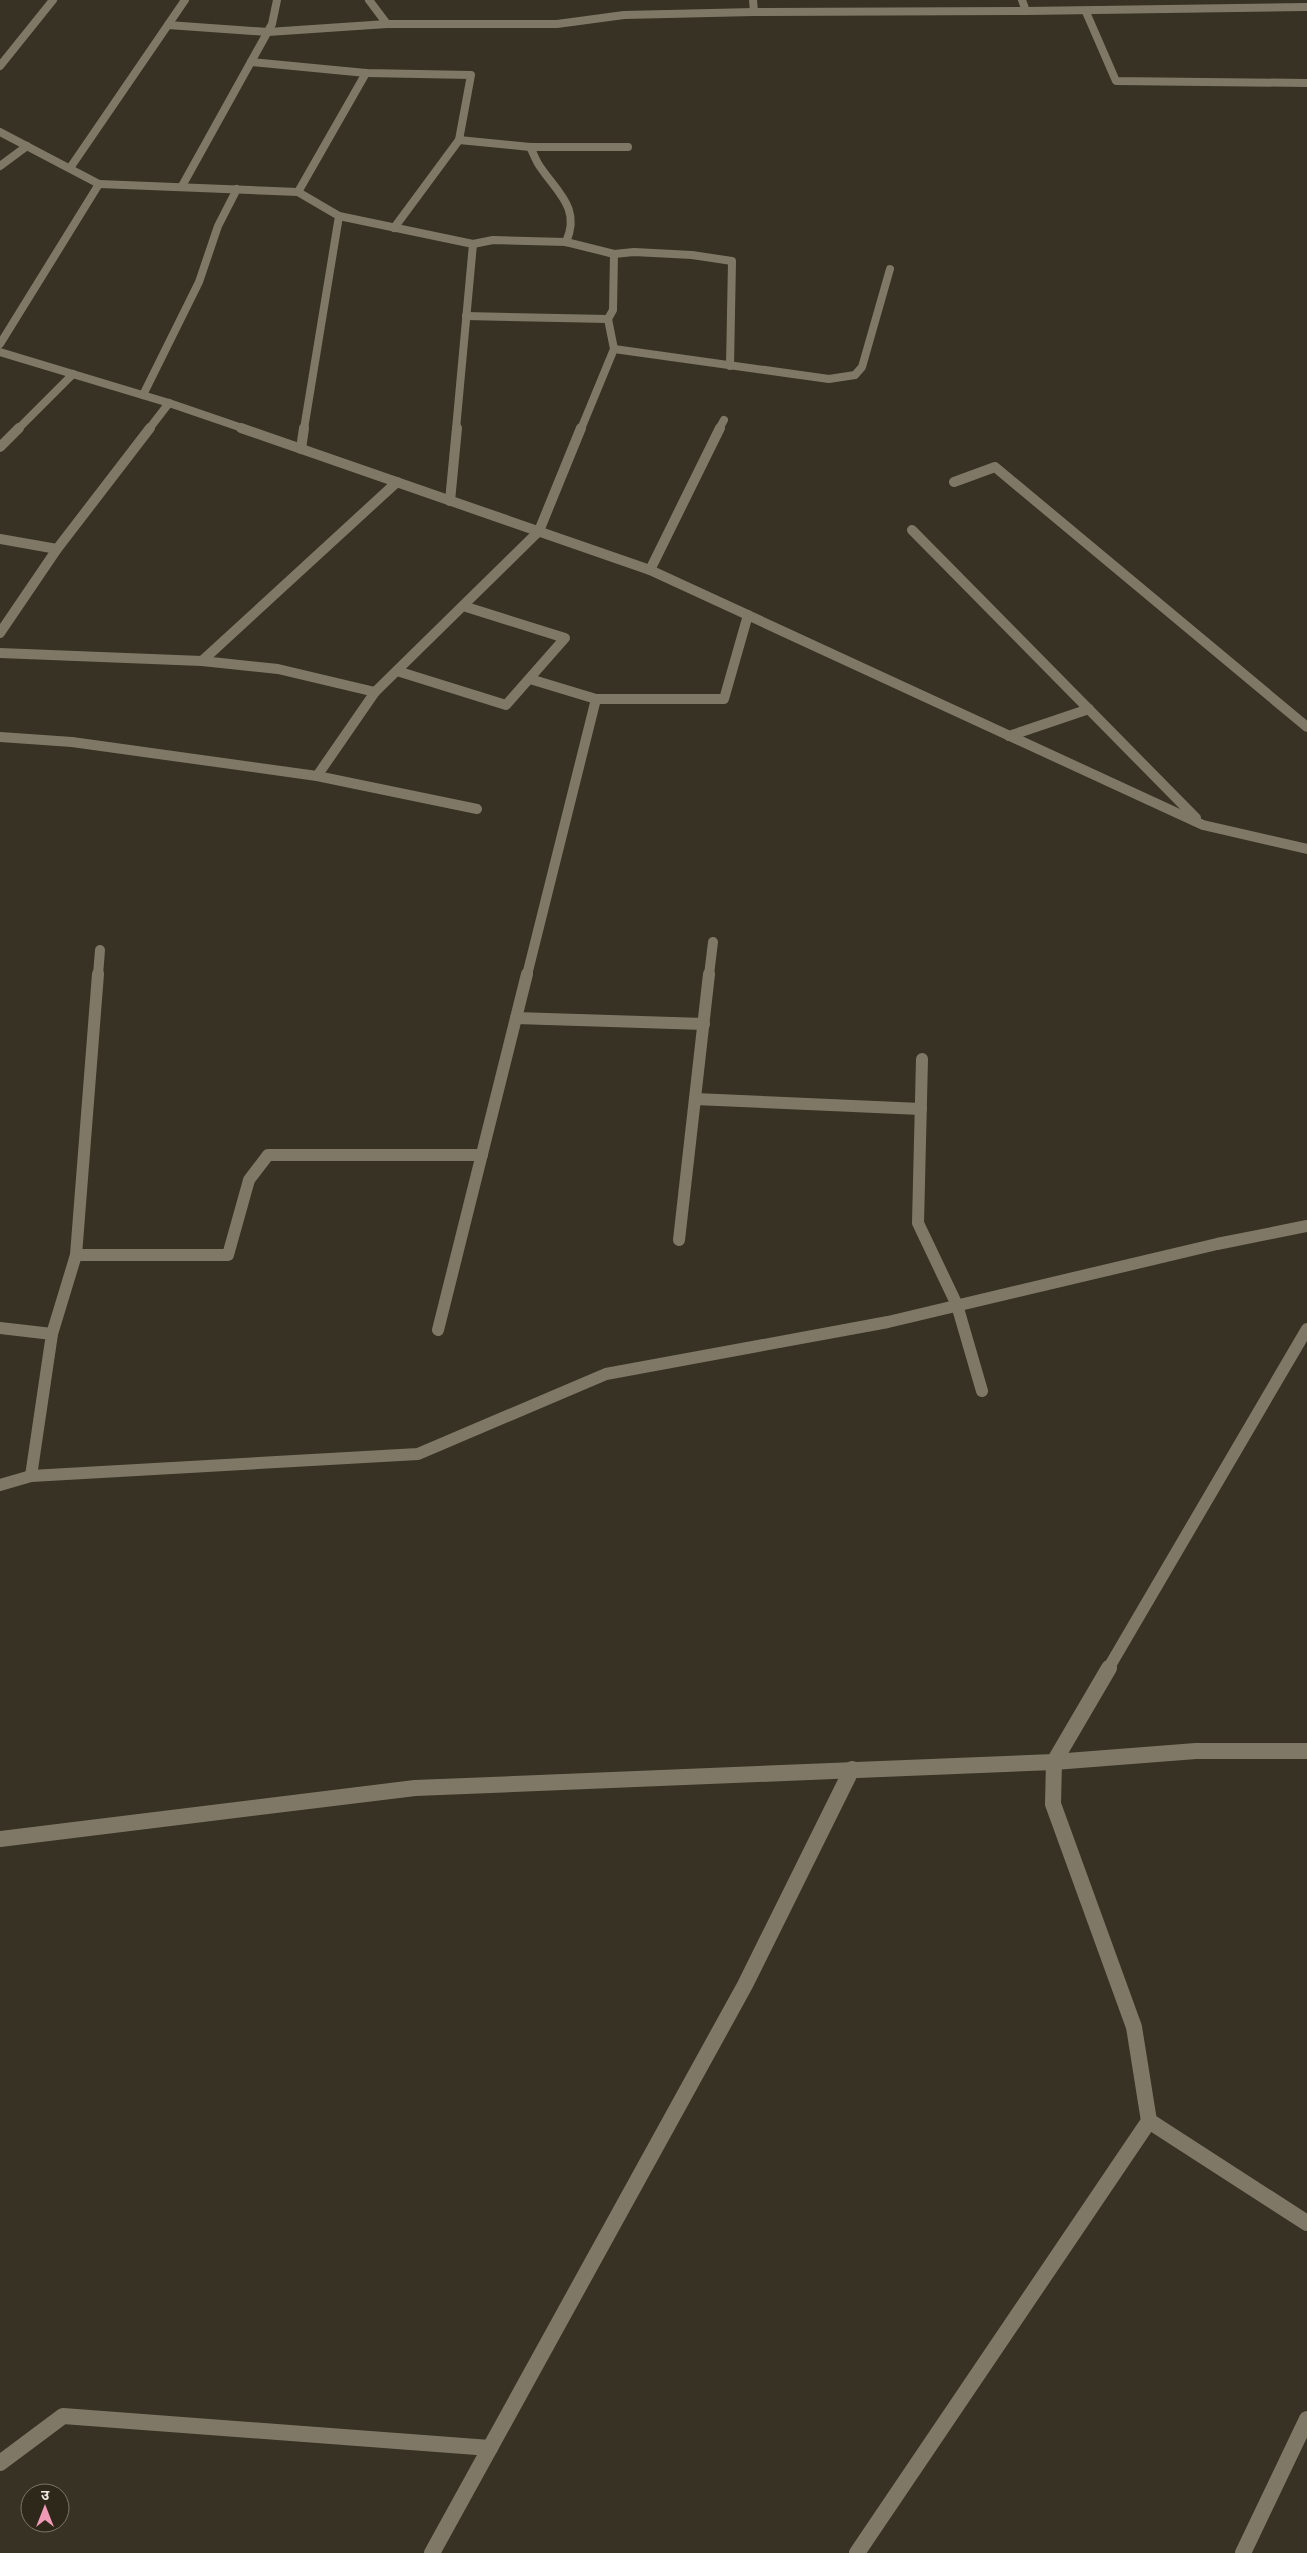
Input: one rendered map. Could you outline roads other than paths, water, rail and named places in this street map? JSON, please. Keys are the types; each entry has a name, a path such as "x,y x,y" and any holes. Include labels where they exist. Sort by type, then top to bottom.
{"street":[{"path":"0,66 53,0"},
{"path":"70,168 185,0"},
{"path":"182,186 268,32 272,24 277,0"},
{"path":"369,0 387,24"},
{"path":"753,0 754,12"},
{"path":"1022,0 1026,12"},
{"path":"168,26 268,32 387,24 557,24 624,15 901,9 1086,12 1307,8"},
{"path":"1086,12 1116,81 1307,83"},
{"path":"250,62 366,72 471,75 460,140 394,228"},
{"path":"298,192 366,72"},
{"path":"0,132 99,184 298,192 339,216 472,244 493,240 566,242 614,254 634,252 692,255 732,261 730,366"},
{"path":"460,140 530,147 628,147"},
{"path":"0,166 27,146"},
{"path":"530,147 540,168 568,203 572,234 566,242"},
{"path":"0,344 99,184"},
{"path":"143,395 199,282 218,226 236,189"},
{"path":"301,449 339,216"},
{"path":"450,500 472,244"},
{"path":"316,776 375,692 539,531 614,349 608,319 613,310 614,254"},
{"path":"614,349 633,350 730,366 829,379 856,375 862,367 890,269"},
{"path":"466,316 608,319"},
{"path":"0,352 169,403 650,570 1203,825 1307,849"},
{"path":"0,447 72,374"},
{"path":"0,633 57,549 169,403"},
{"path":"650,570 724,420"},
{"path":"954,482 995,467 1307,727"},
{"path":"202,661 397,482"},
{"path":"912,530 1203,825"},
{"path":"0,539 57,549"},
{"path":"396,671 506,706 565,638 463,606"},
{"path":"0,610 14,612"},
{"path":"530,679 596,699 724,699 748,615"},
{"path":"0,653 202,661 278,669 375,692"},
{"path":"438,1330 596,699"},
{"path":"1009,736 1089,710"},
{"path":"0,737 72,742 316,776 477,809"},
{"path":"680,1240 713,942"},
{"path":"31,1476 52,1334 76,1255 100,950"},
{"path":"516,1018 704,1024"},
{"path":"922,1058 918,1223 957,1305 982,1391"},
{"path":"695,1099 921,1109"},
{"path":"76,1255 228,1255 249,1180 268,1155 482,1155"},
{"path":"0,1485 31,1476 418,1454 606,1374 888,1322 1217,1244 1307,1226"},
{"path":"0,1328 52,1334"},
{"path":"857,2553 1149,2121 1134,2027 1053,1804 1054,1762 1307,1329"},
{"path":"0,1839 415,1788 1054,1762 1196,1751 1307,1751"},
{"path":"432,2553 745,1985 852,1770"},
{"path":"1149,2121 1307,2223"},
{"path":"0,2463 63,2416 490,2448"},
{"path":"1243,2553 1307,2419"}]}
